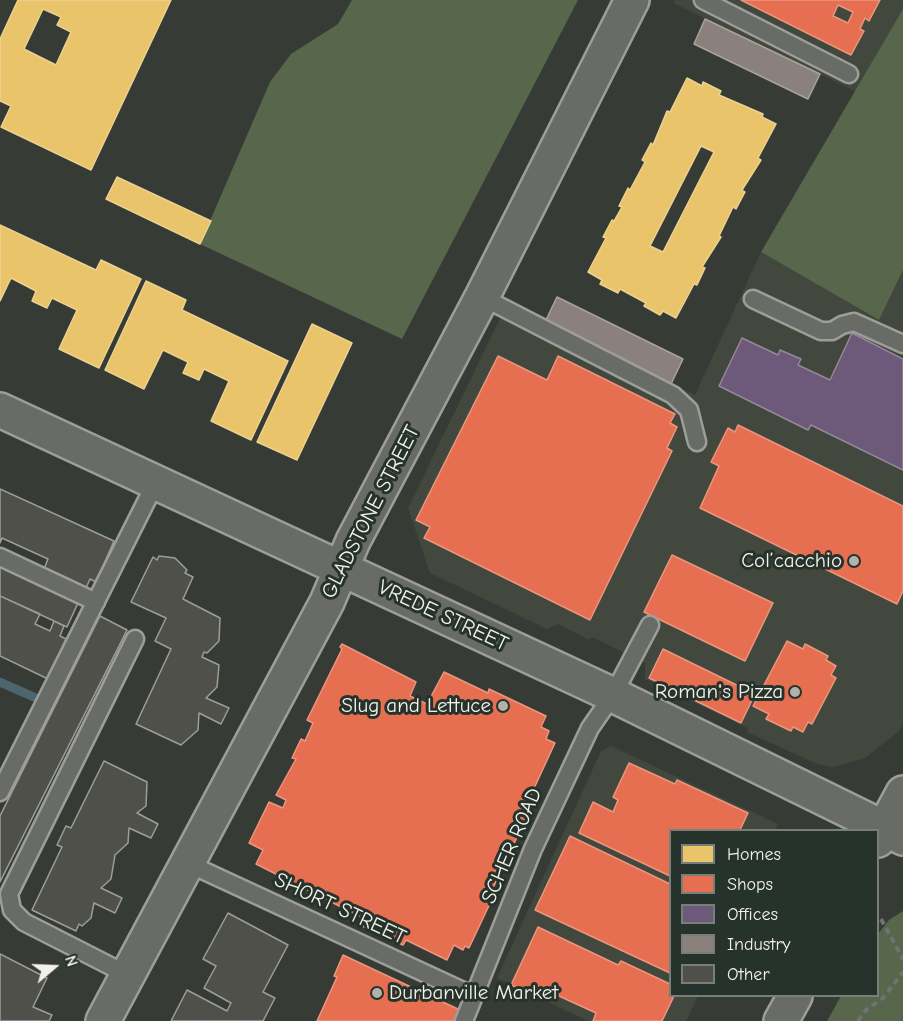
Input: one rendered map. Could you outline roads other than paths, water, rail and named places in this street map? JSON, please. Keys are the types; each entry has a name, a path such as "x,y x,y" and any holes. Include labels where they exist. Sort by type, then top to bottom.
{"street":[{"name":"GLADSTONE STREET","path":"103,1021 327,602 342,568 633,0"},
{"name":"VREDE STREET","path":"0,410 612,695 874,829"},
{"path":"888,836 903,793"},
{"path":"781,1021 794,997"}],"lane":[{"path":"703,0 849,74"},
{"path":"482,297 673,395 688,410 697,442"},
{"path":"753,299 821,332 832,331 854,322 903,344"},
{"path":"0,792 156,482"},
{"path":"0,558 96,602"},
{"name":"SCHER ROAD","path":"464,1021 533,849 590,729 612,695 650,625"},
{"path":"128,975 24,922 12,910 9,894 135,639"},
{"name":"SHORT STREET","path":"188,863 474,996"}],"waterway":[{"path":"0,682 36,698"}],"place":[{"name":"Col’cacchio","path":"854,561"},
{"name":"Roman's Pizza","path":"795,692"},
{"name":"Slug and Lettuce","path":"503,706"},
{"name":"Durbanville Market","path":"377,993"}]}
